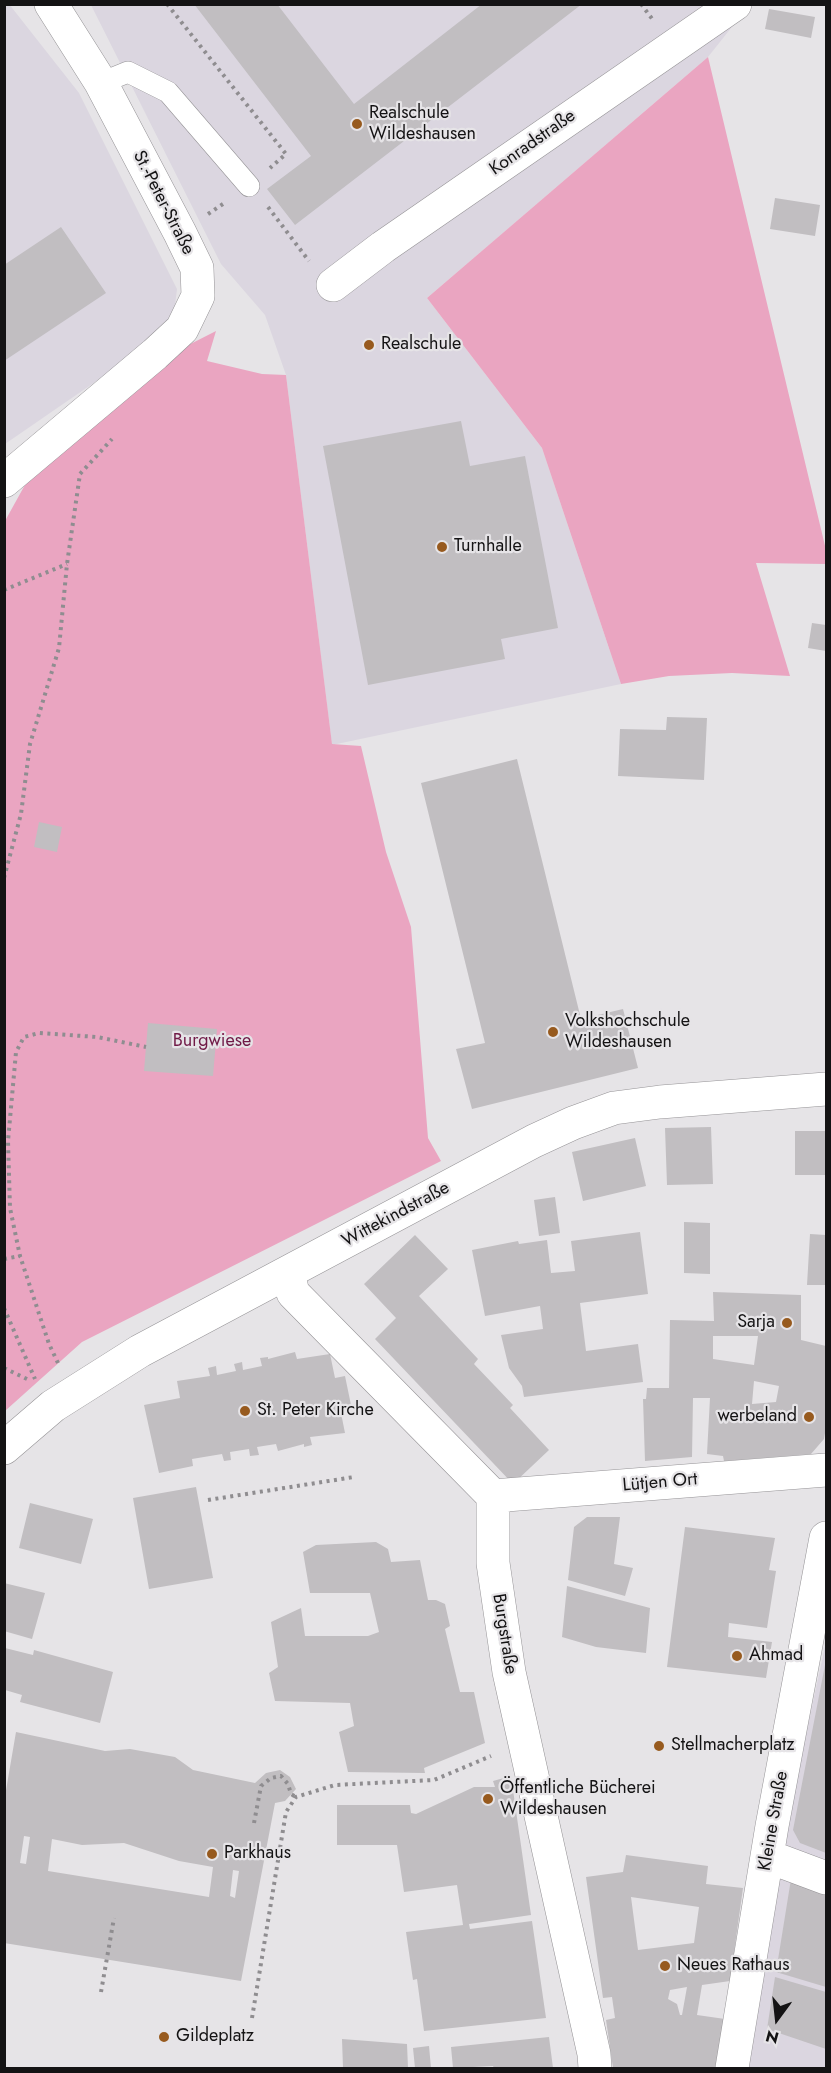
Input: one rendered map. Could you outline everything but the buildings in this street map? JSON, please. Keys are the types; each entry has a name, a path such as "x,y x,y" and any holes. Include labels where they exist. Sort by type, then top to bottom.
{"street":[{"name":"St.-Peter-Straße","path":"4,481 182,329 198,296 196,268 180,233 101,83 51,4"},
{"name":"Konradstraße","path":"333,285 383,247 735,4"},
{"name":"Wittekindstraße","path":"4,1448 53,1406 140,1351 288,1274 534,1140 614,1108 660,1102 826,1089"},
{"path":"288,1274 293,1293 493,1496"},
{"name":"Lütjen Ort","path":"493,1496 826,1470"},
{"name":"Burgstraße","path":"493,1496 493,1563 509,1672 594,2054 595,2068"},
{"name":"Kleine Straße","path":"732,2068 767,1856 826,1538"},
{"path":"767,1856 826,1878"}],"lane":[{"path":"101,83 128,72 168,92 249,186"}],"path":[{"path":"167,4 286,154 249,186 180,233"},
{"path":"249,186 260,196 317,272 333,285"},
{"path":"4,878 21,814 30,744 60,648 67,564 80,474 119,431"},
{"path":"4,590 67,564"},
{"path":"60,1367 49,1344 20,1256 10,1208 8,1141 16,1052 24,1037 39,1033 98,1037 146,1047"},
{"path":"4,1259 20,1256"},
{"path":"4,1308 37,1384 4,1368"},
{"path":"208,1500 354,1477"},
{"path":"252,2018 286,1812 297,1797 335,1785 434,1780 524,1743"},
{"path":"254,1823 261,1786 271,1778 281,1776 288,1784 291,1794 297,1797"},
{"path":"101,1992 114,1918"}],"shaded area":[{"path":"9,4 79,93 177,289 173,321 124,362 5,444 4,5"},
{"name":"Realschule","path":"91,5 745,5 747,8 708,57 427,298 542,448 621,684 332,745 286,375 265,315 221,264"},
{"path":"826,1642 826,2068 741,2068 785,1831"}],"green space":[{"path":"708,57 826,550 826,564 756,563 790,676 732,673 669,676 621,684 542,448 427,298"},
{"name":"Burgwiese","path":"216,331 207,361 262,374 286,375 332,744 361,746 386,852 411,927 428,1138 441,1161 82,1342 5,1411 5,521 31,474 161,359"}],"place":[{"name":"Realschule Wildeshausen","path":"357,124"},
{"name":"Realschule","path":"369,345"},
{"name":"Turnhalle","path":"442,547"},
{"name":"Volkshochschule Wildeshausen","path":"553,1032"},
{"name":"Sarja","path":"787,1323"},
{"name":"St. Peter Kirche","path":"245,1411"},
{"name":"werbeland","path":"809,1417"},
{"name":"Ahmad","path":"737,1656"},
{"name":"Stellmacherplatz","path":"659,1746"},
{"name":"Öffentliche Bücherei Wildeshausen","path":"488,1799"},
{"name":"Parkhaus","path":"212,1854"},
{"name":"Neues Rathaus","path":"665,1966"},
{"name":"Gildeplatz","path":"164,2037"}]}
